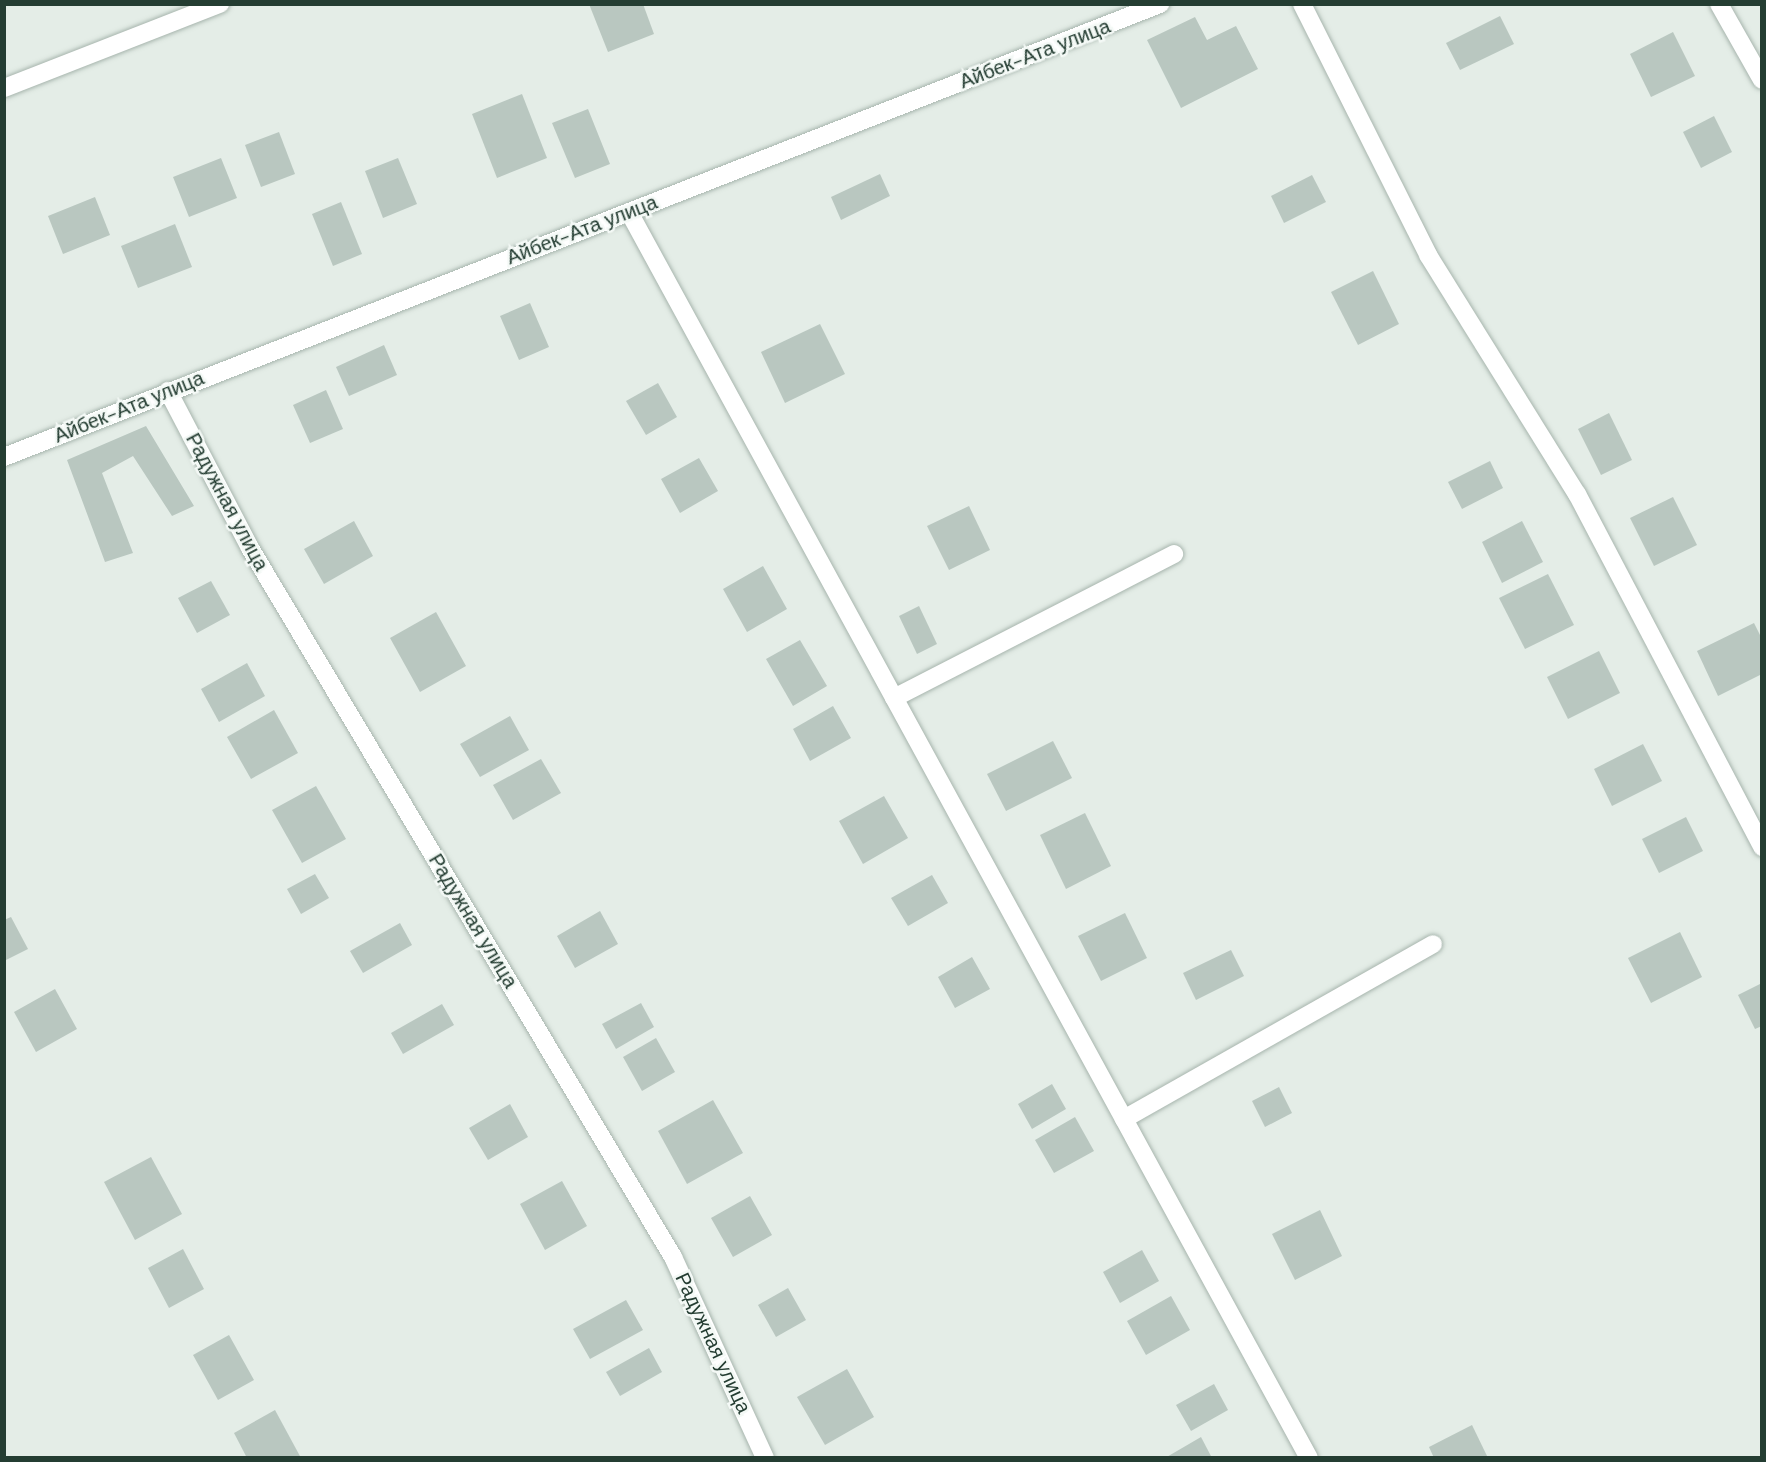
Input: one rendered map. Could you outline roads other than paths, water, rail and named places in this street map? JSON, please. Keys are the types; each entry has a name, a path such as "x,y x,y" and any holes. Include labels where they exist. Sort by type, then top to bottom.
{"street":[{"path":"4,88 220,4"},
{"name":"Айбек-Ата улица","path":"4,457 1160,4"},
{"path":"1302,4 1428,255 1577,494 1761,847"},
{"path":"1719,4 1761,80"},
{"path":"629,212 1309,1458"},
{"name":"Радужная улица","path":"168,391 256,558 674,1257 765,1458"},
{"path":"894,698 1174,554"},
{"path":"1124,1119 1433,944"}]}
